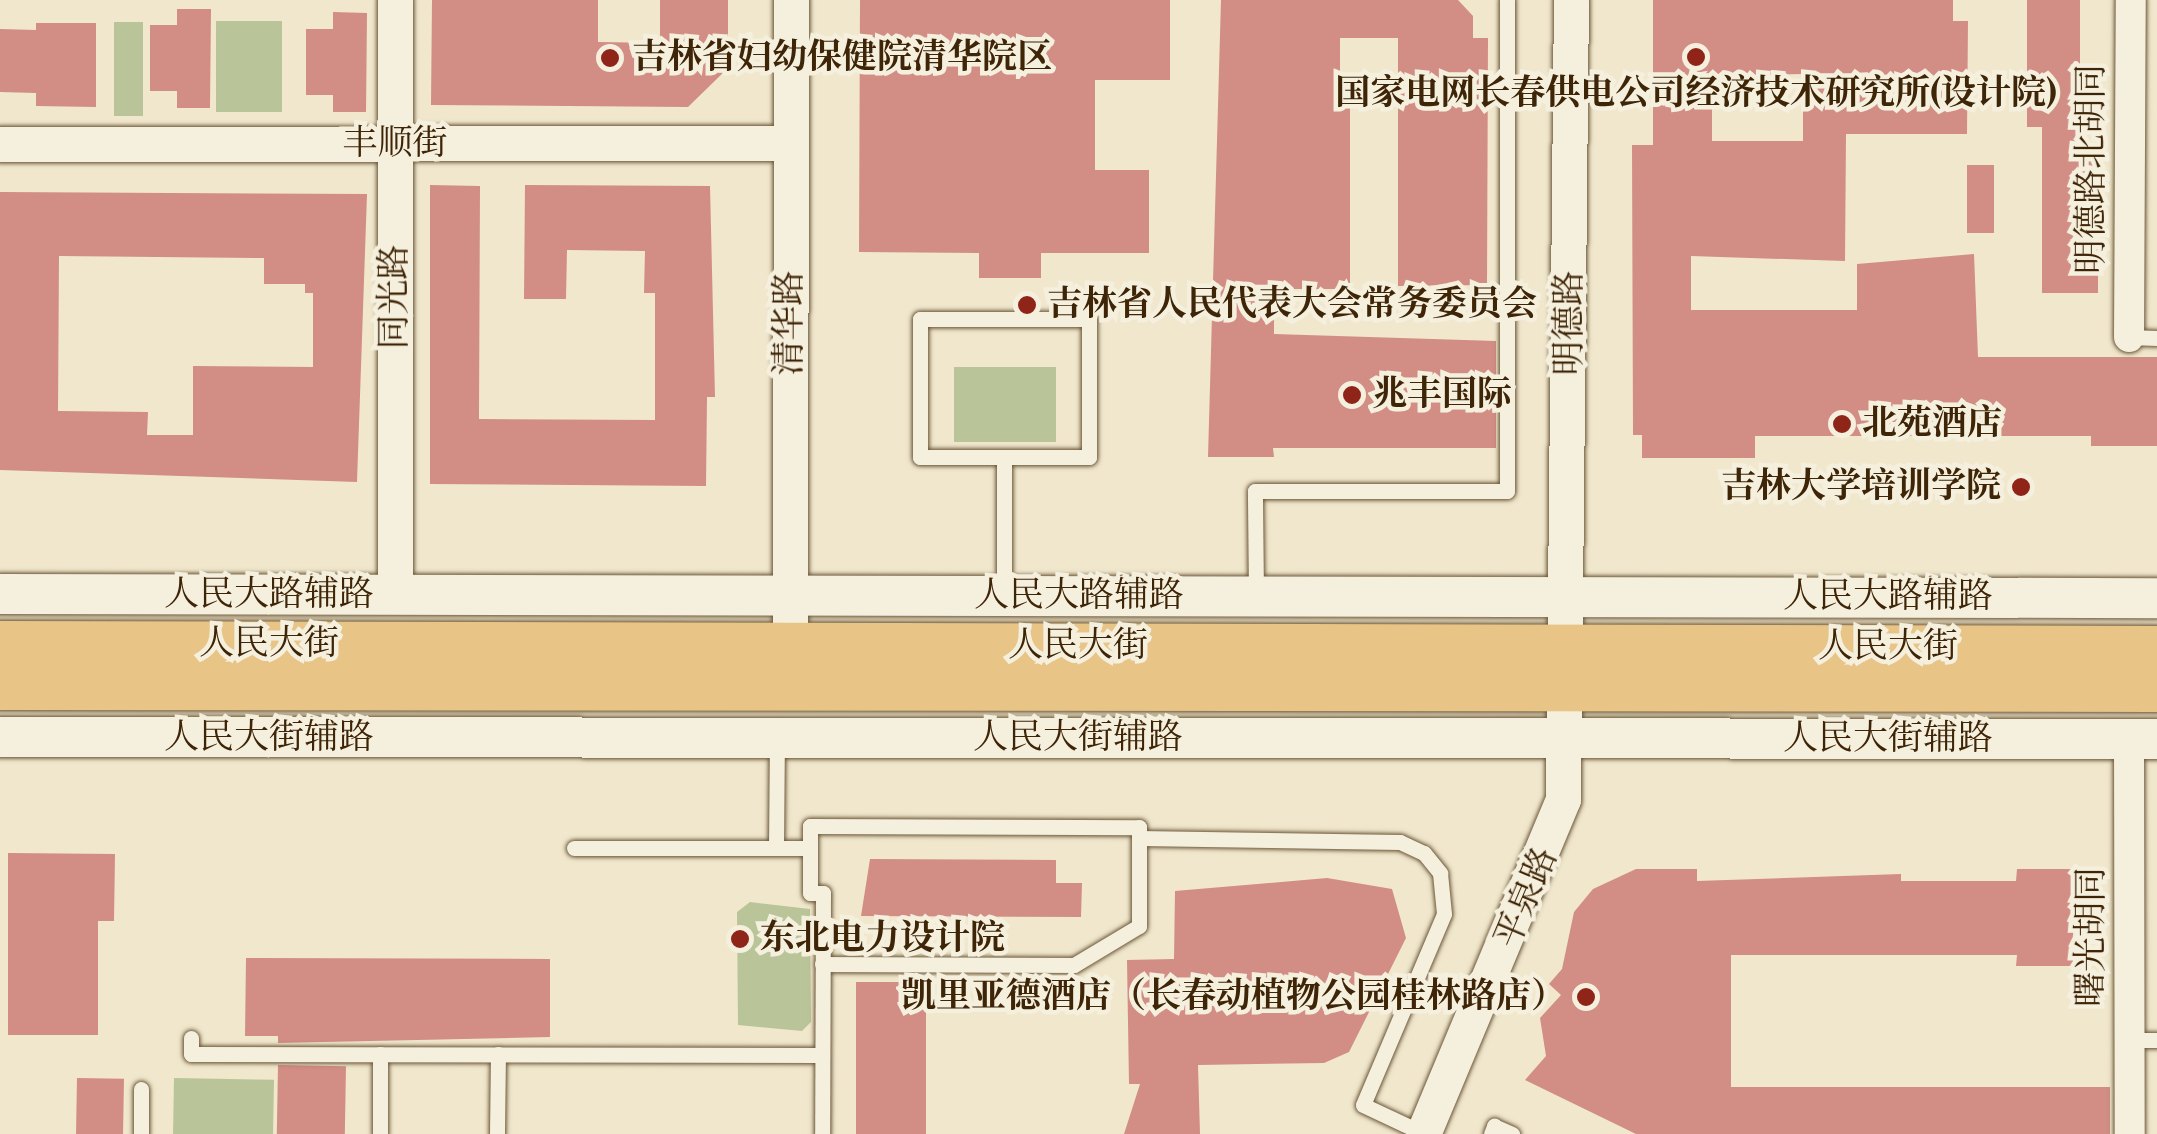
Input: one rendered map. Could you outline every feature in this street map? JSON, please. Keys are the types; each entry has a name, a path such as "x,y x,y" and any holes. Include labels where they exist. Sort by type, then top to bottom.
{"main road":[{"name":"人民大路辅路","path":"0,594 2157,598"},
{"name":"人民大街","path":"0,644 790,645 2157,689"},
{"name":"人民大街","path":"0,687 1569,668 2157,648"},
{"name":"人民大街辅路","path":"0,738 2143,739"}],"street":[{"name":"同光路","path":"395,0 395,595"},
{"name":"清华路","path":"790,645 791,0"},
{"name":"明德路","path":"1569,668 1571,0"},
{"name":"明德路北胡同","path":"2131,0 2143,338"},
{"name":"丰顺街","path":"0,144 790,143"},
{"name":"平泉路","path":"1424,1134 1557,828 1568,739 1569,668"},
{"name":"曙光胡同","path":"2130,1134 2143,1040 2143,739"}],"lane":[{"path":"1256,596 1255,491 1506,491 1507,0"},
{"path":"920,319 1089,319 1089,457 1004,457 920,457 920,319"},
{"path":"1004,457 1004,596"},
{"path":"776,738 776,848"},
{"path":"822,964 1074,965 1139,926 1139,827 810,826 810,894 822,893 822,964 822,1134"},
{"path":"1139,838 1368,838 1412,846 1433,862 1444,886 1440,930 1363,1105 1424,1134"},
{"path":"574,848 810,848"},
{"path":"191,1038 191,1054 822,1055"},
{"path":"380,1054 380,1134"},
{"path":"498,1054 498,1134"},
{"path":"141,1090 141,1134"},
{"path":"1491,1134 1494,1126 1512,1134"}],"green space":[{"path":"216,21 282,21 282,112 216,112"},
{"path":"114,22 143,22 143,116 114,116"},
{"path":"954,367 1056,367 1056,442 954,442"},
{"path":"750,902 810,909 811,1022 802,1031 738,1025 737,912"},
{"path":"174,1078 274,1080 273,1134 173,1134"}],"building":[{"name":"吉林省妇幼保健院清华院区","path":"432,0 598,0 598,42 660,43 660,0 728,0 728,68 688,107 431,105"},
{"path":"860,0 1170,0 1170,80 1095,80 1095,170 1149,170 1149,253 1041,253 1041,278 979,278 979,253 859,252"},
{"path":"1221,0 1458,0 1473,16 1473,38 1488,38 1487,285 1398,286 1398,38 1340,38 1340,88 1350,88 1350,289 1274,289 1274,334 1496,341 1496,448 1273,448 1274,457 1208,457"},
{"path":"1653,0 1953,0 1953,21 1968,21 1967,134 1846,134 1845,261 1691,256 1691,310 1857,310 1857,264 1974,254 1978,357 2157,357 2157,446 2091,446 2091,436 1755,436 1755,458 1642,458 1642,435 1633,435 1632,145 1653,145","holes":["1803,74 1803,141 1712,141 1712,76"]},
{"path":"2027,0 2080,0 2080,145 2098,145 2098,293 2042,293 2042,127 2027,127"},
{"path":"177,9 211,9 210,108 177,108 177,91 150,91 150,25 177,25"},
{"path":"333,12 367,13 366,112 333,112 333,95 306,95 306,29 333,29"},
{"path":"36,23 96,23 96,107 36,106 36,93 0,92 0,29 36,30"},
{"path":"1967,165 1994,165 1994,233 1967,233"},
{"path":"430,185 480,186 479,419 655,420 655,293 644,293 645,251 567,250 566,299 524,299 525,185 710,186 715,397 707,397 706,486 430,484"},
{"path":"0,192 367,194 357,482 0,470","holes":["59,256 264,258 264,284 305,284 305,293 313,293 313,367 193,366 193,435 147,435 148,412 58,411"]},
{"path":"8,853 115,854 114,921 98,921 98,1035 8,1035"},
{"path":"870,859 1056,860 1056,883 1082,883 1081,917 861,916"},
{"path":"1636,869 1697,869 1697,881 1901,874 1901,881 2016,881 2017,869 2073,869 2073,966 2016,966 2017,955 1731,955 1731,1087 2110,1087 2110,1134 1636,1134 1525,1080 1546,1056 1540,1018 1561,995 1549,984 1562,969 1574,912 1593,889"},
{"path":"1327,878 1392,889 1406,938 1349,1052 1324,1063 1198,1065 1200,1134 1124,1134 1140,1084 1129,1084 1127,960 1174,959 1175,891"},
{"path":"246,958 550,959 550,1037 278,1043 278,1036 245,1036"},
{"path":"856,982 926,982 926,1134 856,1134"},
{"path":"278,1065 346,1066 345,1134 277,1134"},
{"path":"77,1078 124,1079 123,1134 76,1134"}],"place":[{"name":"国家电网长春供电公司经济技术研究所(设计院)","path":"1696,57"},
{"name":"吉林省妇幼保健院清华院区","path":"610,58"},
{"name":"吉林省人民代表大会常务委员会","path":"1027,305"},
{"name":"兆丰国际","path":"1352,395"},
{"name":"北苑酒店","path":"1842,424"},
{"name":"吉林大学培训学院","path":"2021,487"},
{"name":"东北电力设计院","path":"740,939"},
{"name":"凯里亚德酒店（长春动植物公园桂林路店）","path":"1586,997"}]}
